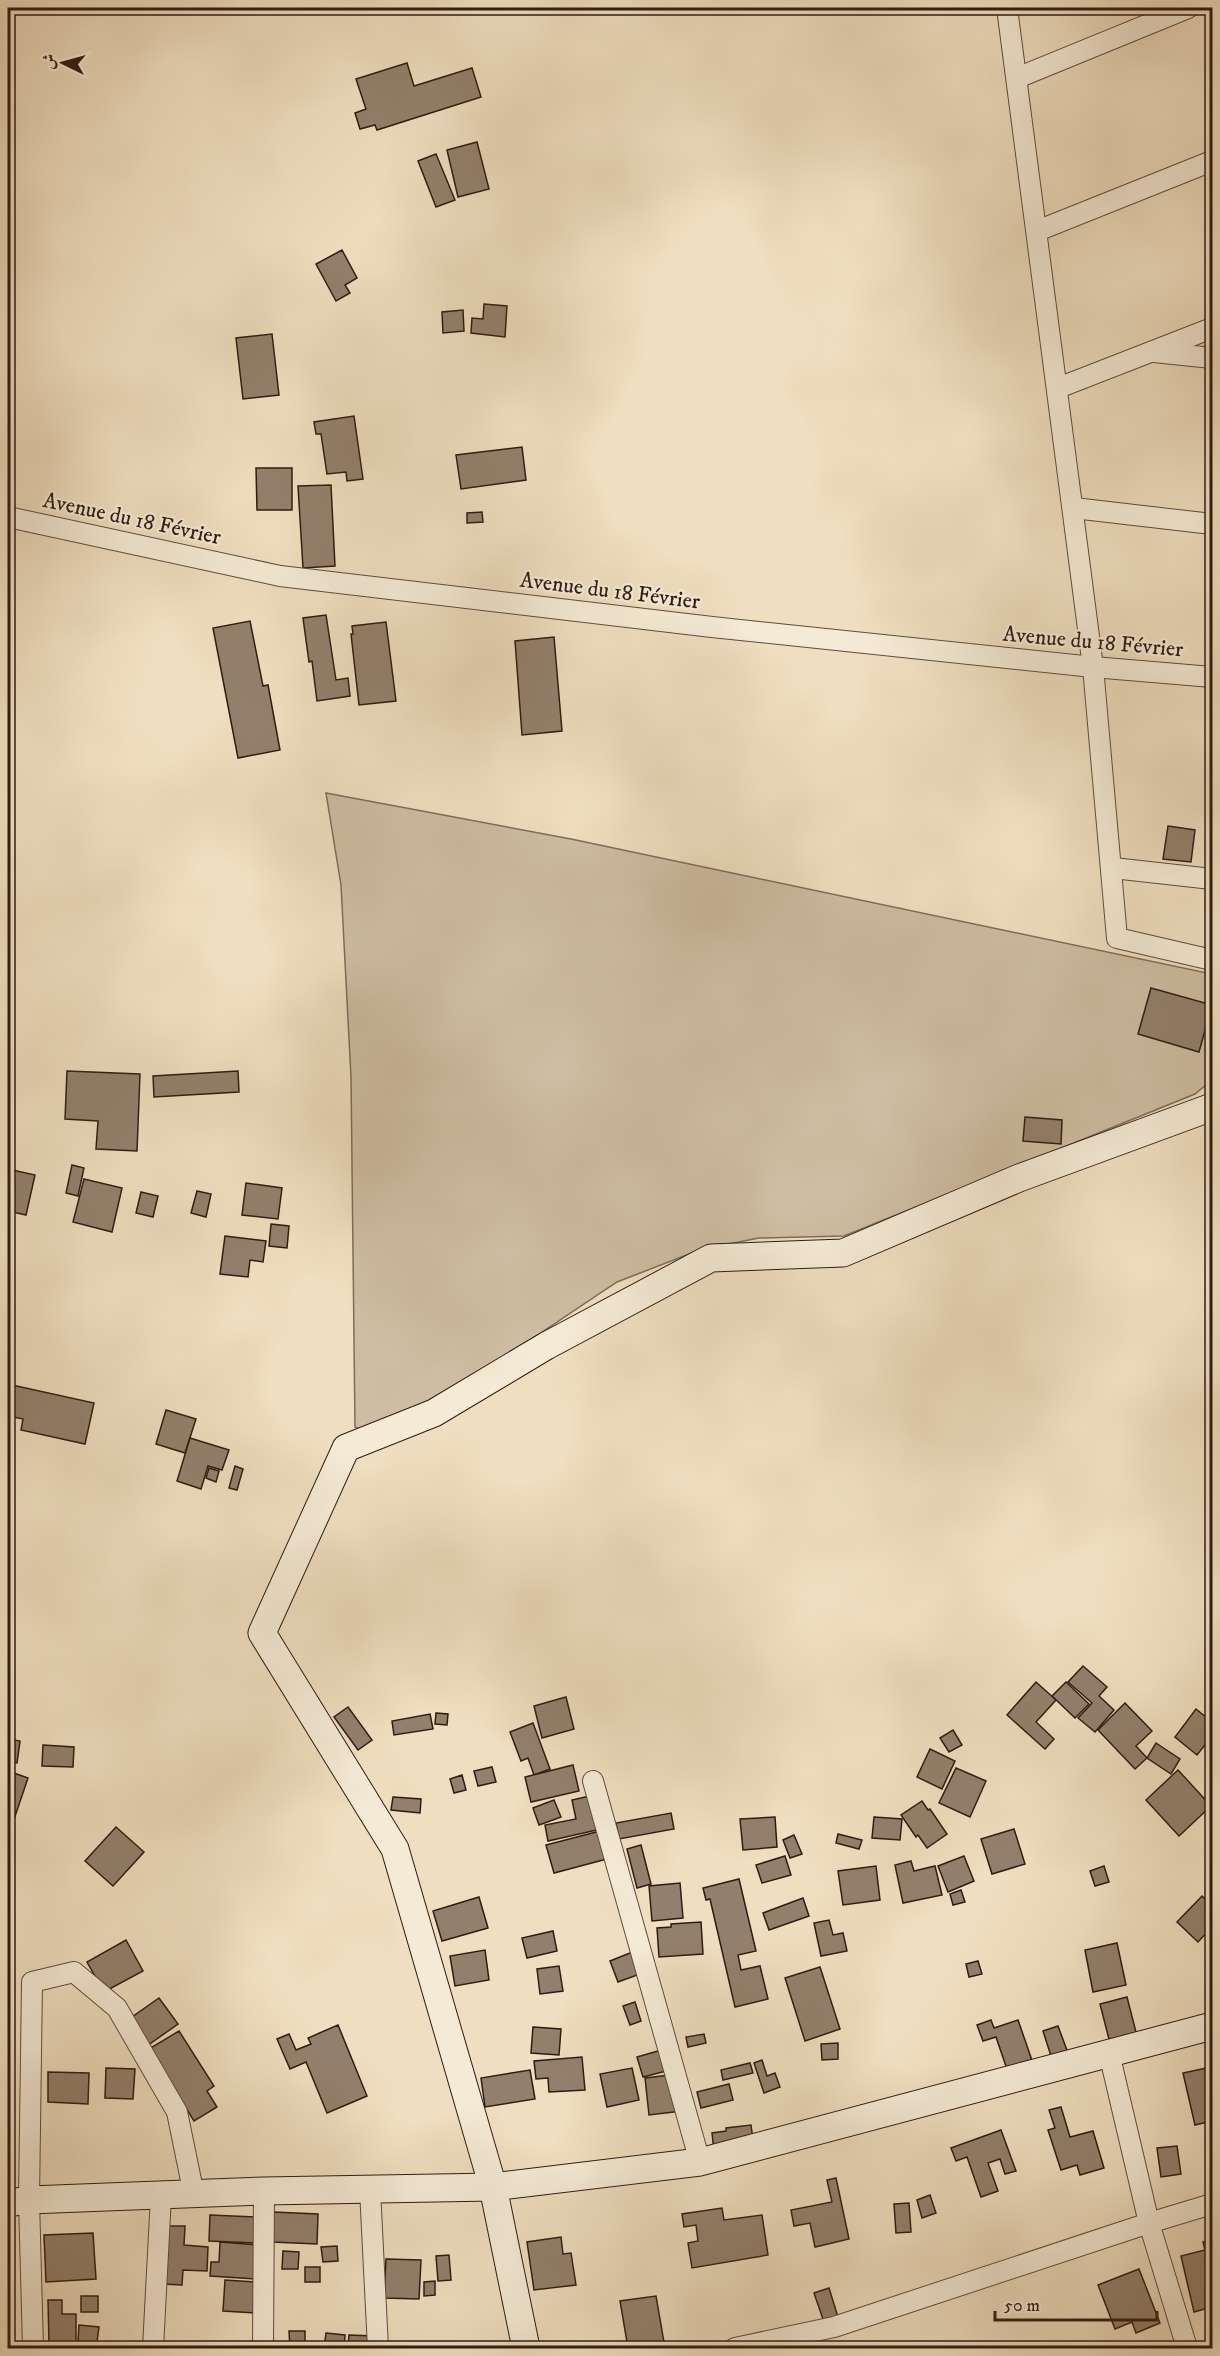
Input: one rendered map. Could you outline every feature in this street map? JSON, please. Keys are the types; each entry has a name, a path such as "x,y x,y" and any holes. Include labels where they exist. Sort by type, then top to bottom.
{"street":[{"path":"1007,8 1093,667 1113,868 1117,938 1212,960"},
{"path":"1017,78 1188,8"},
{"path":"1037,231 1212,161"},
{"path":"1058,388 1212,328"},
{"path":"1151,352 1212,358"},
{"path":"1074,508 1212,524"},
{"name":"Avenue du 18 Février","path":"8,517 280,576 724,628 1093,667 1212,676"},
{"path":"1113,868 1212,879"},
{"path":"526,2349 494,2187 396,1849 262,1633 346,1448 434,1413 546,1346 711,1258 843,1253 1019,1178 1212,1107"},
{"path":"593,1781 700,2162"},
{"path":"33,2349 18,2202 32,1982 74,1972 117,2008 177,2112 194,2195"},
{"path":"18,2202 264,2191 494,2187 700,2162 1212,2026"},
{"path":"1108,2053 1149,2223 1187,2349"},
{"path":"370,2190 378,2349"},
{"path":"263,2349 264,2191"},
{"path":"153,2349 161,2196"},
{"path":"735,2349 834,2327 1149,2223 1212,2205"}],"shaded area":[{"path":"326,793 571,839 1212,974 1212,1080 1195,1094 844,1236 759,1238 702,1249 617,1282 451,1393 365,1432 355,1427 351,1077 341,885"}],"building":[{"path":"407,63 414,86 472,68 481,97 377,130 375,125 360,129 355,113 366,109 356,79"},
{"path":"477,142 489,189 458,197 447,150"},
{"path":"436,154 455,200 436,207 418,161"},
{"path":"342,250 357,278 345,285 350,293 336,301 316,264"},
{"path":"484,304 507,306 505,337 471,333 472,318 483,319"},
{"path":"463,310 464,331 443,333 442,312"},
{"path":"272,334 279,395 243,399 236,338"},
{"path":"354,416 363,479 347,481 346,472 327,474 321,434 316,434 314,422"},
{"path":"522,447 526,480 461,489 456,455"},
{"path":"256,468 292,468 292,510 257,510"},
{"path":"331,485 335,566 303,568 298,486"},
{"path":"482,512 483,522 467,523 467,513"},
{"path":"326,615 336,680 348,678 350,696 317,701 303,618"},
{"path":"250,621 263,686 268,685 280,750 238,758 213,628"},
{"path":"386,622 396,701 359,705 352,626"},
{"path":"554,637 562,731 522,735 515,641"},
{"path":"1168,826 1195,830 1191,862 1163,859"},
{"path":"1151,988 1212,1005 1199,1052 1138,1034"},
{"path":"67,1071 140,1074 137,1151 96,1149 98,1121 65,1119"},
{"path":"238,1071 239,1092 154,1097 153,1076"},
{"path":"1025,1117 1062,1120 1061,1144 1023,1141"},
{"path":"72,1165 84,1168 78,1196 66,1193"},
{"path":"8,1169 35,1175 26,1215 8,1211"},
{"path":"84,1179 122,1188 112,1232 73,1222"},
{"path":"246,1183 282,1188 278,1219 242,1215"},
{"path":"197,1191 211,1194 206,1217 191,1213"},
{"path":"141,1192 158,1196 153,1217 136,1213"},
{"path":"271,1224 289,1226 287,1248 269,1246"},
{"path":"225,1236 266,1241 263,1262 250,1260 248,1277 220,1274"},
{"path":"8,1358 14,1359 8,1412"},
{"path":"12,1385 94,1403 85,1444 21,1430 23,1419 8,1416"},
{"path":"166,1410 196,1419 185,1453 156,1444"},
{"path":"190,1438 229,1450 222,1470 208,1466 201,1489 177,1481"},
{"path":"235,1466 243,1469 237,1490 229,1488"},
{"path":"209,1468 219,1471 216,1482 206,1478"},
{"path":"1083,1666 1107,1687 1099,1696 1114,1710 1095,1732 1078,1718 1092,1703 1068,1682"},
{"path":"1036,1682 1056,1700 1036,1722 1054,1739 1045,1749 1007,1715"},
{"path":"1066,1682 1089,1704 1075,1718 1052,1696"},
{"path":"566,1697 574,1729 542,1738 534,1706"},
{"path":"1125,1703 1152,1731 1136,1746 1147,1758 1135,1769 1098,1730"},
{"path":"348,1707 372,1740 358,1750 334,1717"},
{"path":"1196,1709 1212,1722 1212,1736 1197,1755 1175,1737"},
{"path":"436,1713 448,1714 447,1725 435,1724"},
{"path":"430,1714 433,1729 394,1735 392,1721"},
{"path":"533,1723 550,1769 534,1775 528,1758 521,1761 510,1732"},
{"path":"953,1730 962,1745 949,1752 940,1738"},
{"path":"8,1739 20,1741 17,1763 8,1762"},
{"path":"1156,1743 1180,1759 1171,1774 1147,1758"},
{"path":"43,1745 74,1747 73,1767 42,1766"},
{"path":"930,1749 955,1761 942,1789 917,1777"},
{"path":"573,1765 579,1791 531,1802 525,1777"},
{"path":"492,1767 496,1782 478,1786 474,1771"},
{"path":"956,1768 986,1781 970,1817 939,1803"},
{"path":"1178,1770 1211,1806 1179,1836 1146,1800"},
{"path":"8,1771 28,1778 8,1837"},
{"path":"462,1775 466,1790 454,1793 450,1779"},
{"path":"590,1796 597,1830 548,1841 545,1825 576,1819 572,1800"},
{"path":"393,1797 421,1799 420,1813 391,1810"},
{"path":"554,1800 561,1817 539,1825 533,1808"},
{"path":"922,1801 947,1834 927,1848 918,1835 916,1837 901,1815"},
{"path":"671,1813 674,1829 619,1839 616,1823"},
{"path":"775,1817 777,1847 743,1850 740,1819"},
{"path":"874,1817 902,1819 900,1840 872,1838"},
{"path":"116,1827 144,1852 113,1886 85,1861"},
{"path":"1014,1829 1025,1864 992,1874 981,1839"},
{"path":"600,1831 607,1859 554,1873 546,1845"},
{"path":"838,1834 862,1840 859,1849 836,1843"},
{"path":"794,1835 802,1854 790,1858 783,1840"},
{"path":"641,1845 651,1884 637,1888 627,1849"},
{"path":"785,1856 791,1875 762,1883 756,1865"},
{"path":"964,1856 974,1881 948,1892 938,1866"},
{"path":"911,1861 914,1871 935,1866 942,1895 903,1903 895,1865"},
{"path":"876,1866 880,1900 843,1905 838,1871"},
{"path":"1104,1866 1109,1882 1095,1886 1090,1871"},
{"path":"739,1879 756,1951 738,1955 741,1970 760,1966 768,1999 735,2007 710,1899 706,1900 703,1888"},
{"path":"680,1883 683,1918 652,1921 649,1886"},
{"path":"961,1890 965,1902 953,1905 950,1894"},
{"path":"1202,1896 1212,1906 1212,1927 1198,1942 1177,1922"},
{"path":"479,1897 488,1928 442,1941 433,1911"},
{"path":"803,1898 809,1916 769,1930 763,1913"},
{"path":"829,1920 833,1935 843,1933 847,1951 821,1956 814,1923"},
{"path":"701,1922 703,1954 659,1957 657,1928 671,1927 671,1924"},
{"path":"553,1931 557,1951 527,1958 522,1938"},
{"path":"126,1940 143,1971 104,1992 87,1962"},
{"path":"1117,1943 1126,1985 1093,1992 1085,1950"},
{"path":"640,1949 648,1971 618,1982 610,1961"},
{"path":"485,1950 489,1980 455,1986 450,1956"},
{"path":"978,1961 982,1974 969,1977 966,1964"},
{"path":"559,1966 563,1991 540,1994 537,1969"},
{"path":"820,1967 840,2029 805,2041 785,1978"},
{"path":"1127,1997 1138,2040 1111,2047 1100,2004"},
{"path":"159,1998 178,2024 144,2048 125,2022"},
{"path":"635,2002 641,2021 630,2025 623,2006"},
{"path":"991,2020 994,2028 1018,2020 1035,2069 1010,2078 996,2037 983,2041 977,2025"},
{"path":"338,2025 367,2096 327,2113 306,2062 290,2069 277,2039 289,2034 296,2050 311,2044 308,2038"},
{"path":"1058,2026 1068,2053 1052,2059 1043,2031"},
{"path":"533,2027 561,2029 559,2055 531,2053"},
{"path":"179,2031 214,2086 207,2091 217,2107 194,2121 149,2049"},
{"path":"704,2034 706,2043 688,2047 686,2037"},
{"path":"838,2043 838,2059 822,2060 821,2044"},
{"path":"672,2047 678,2068 643,2077 637,2057"},
{"path":"582,2057 585,2090 549,2092 548,2078 536,2079 534,2061"},
{"path":"762,2060 767,2076 775,2073 780,2087 764,2093 754,2063"},
{"path":"750,2063 753,2073 723,2080 721,2070"},
{"path":"1211,2067 1212,2121 1195,2125 1183,2073"},
{"path":"106,2068 135,2069 133,2099 105,2098"},
{"path":"632,2068 639,2100 607,2107 600,2074"},
{"path":"530,2070 535,2099 485,2107 481,2078"},
{"path":"48,2072 89,2073 88,2104 48,2102"},
{"path":"678,2074 682,2111 649,2115 645,2078"},
{"path":"729,2084 733,2100 701,2108 697,2092"},
{"path":"1061,2107 1070,2137 1093,2131 1104,2168 1080,2175 1077,2165 1061,2170 1048,2130 1055,2128 1049,2110"},
{"path":"751,2125 754,2147 714,2152 712,2133 726,2131 726,2128"},
{"path":"1001,2130 1016,2171 1005,2174 1000,2159 988,2163 998,2191 981,2197 967,2157 956,2161 951,2148"},
{"path":"1177,2146 1181,2174 1161,2177 1157,2148"},
{"path":"836,2178 849,2239 815,2247 810,2223 794,2226 791,2210 832,2202 827,2180"},
{"path":"930,2195 936,2213 922,2218 917,2200"},
{"path":"909,2203 911,2232 896,2233 894,2204"},
{"path":"722,2208 724,2220 762,2215 768,2255 692,2268 688,2243 698,2241 696,2225 684,2227 682,2214"},
{"path":"273,2212 318,2214 317,2244 272,2242"},
{"path":"210,2215 257,2217 256,2243 209,2241"},
{"path":"166,2226 185,2226 184,2245 208,2247 207,2271 183,2270 182,2285 163,2284"},
{"path":"93,2233 96,2279 46,2282 44,2235"},
{"path":"561,2237 563,2254 571,2253 576,2285 534,2290 527,2242"},
{"path":"1212,2240 1212,2307 1194,2312 1181,2256 1205,2250 1203,2242"},
{"path":"220,2242 258,2245 256,2279 210,2276 211,2262 219,2262"},
{"path":"337,2246 338,2261 323,2262 321,2247"},
{"path":"283,2251 299,2252 298,2269 282,2269"},
{"path":"449,2255 451,2280 438,2281 436,2256"},
{"path":"386,2259 421,2260 419,2299 384,2298"},
{"path":"305,2267 320,2267 320,2282 305,2282"},
{"path":"1139,2269 1160,2323 1136,2333 1132,2322 1115,2329 1098,2285"},
{"path":"225,2280 258,2282 256,2313 223,2311"},
{"path":"435,2281 435,2295 424,2296 424,2282"},
{"path":"829,2288 838,2317 824,2322 814,2293"},
{"path":"81,2296 98,2296 98,2312 81,2312"},
{"path":"656,2296 665,2348 628,2348 620,2301"},
{"path":"48,2300 62,2300 62,2314 76,2314 76,2342 49,2343"},
{"path":"79,2325 99,2327 97,2342 78,2341"},
{"path":"289,2331 305,2331 305,2348 290,2348"},
{"path":"326,2333 345,2335 344,2348 324,2348"},
{"path":"349,2335 374,2336 374,2348 348,2348"}]}
